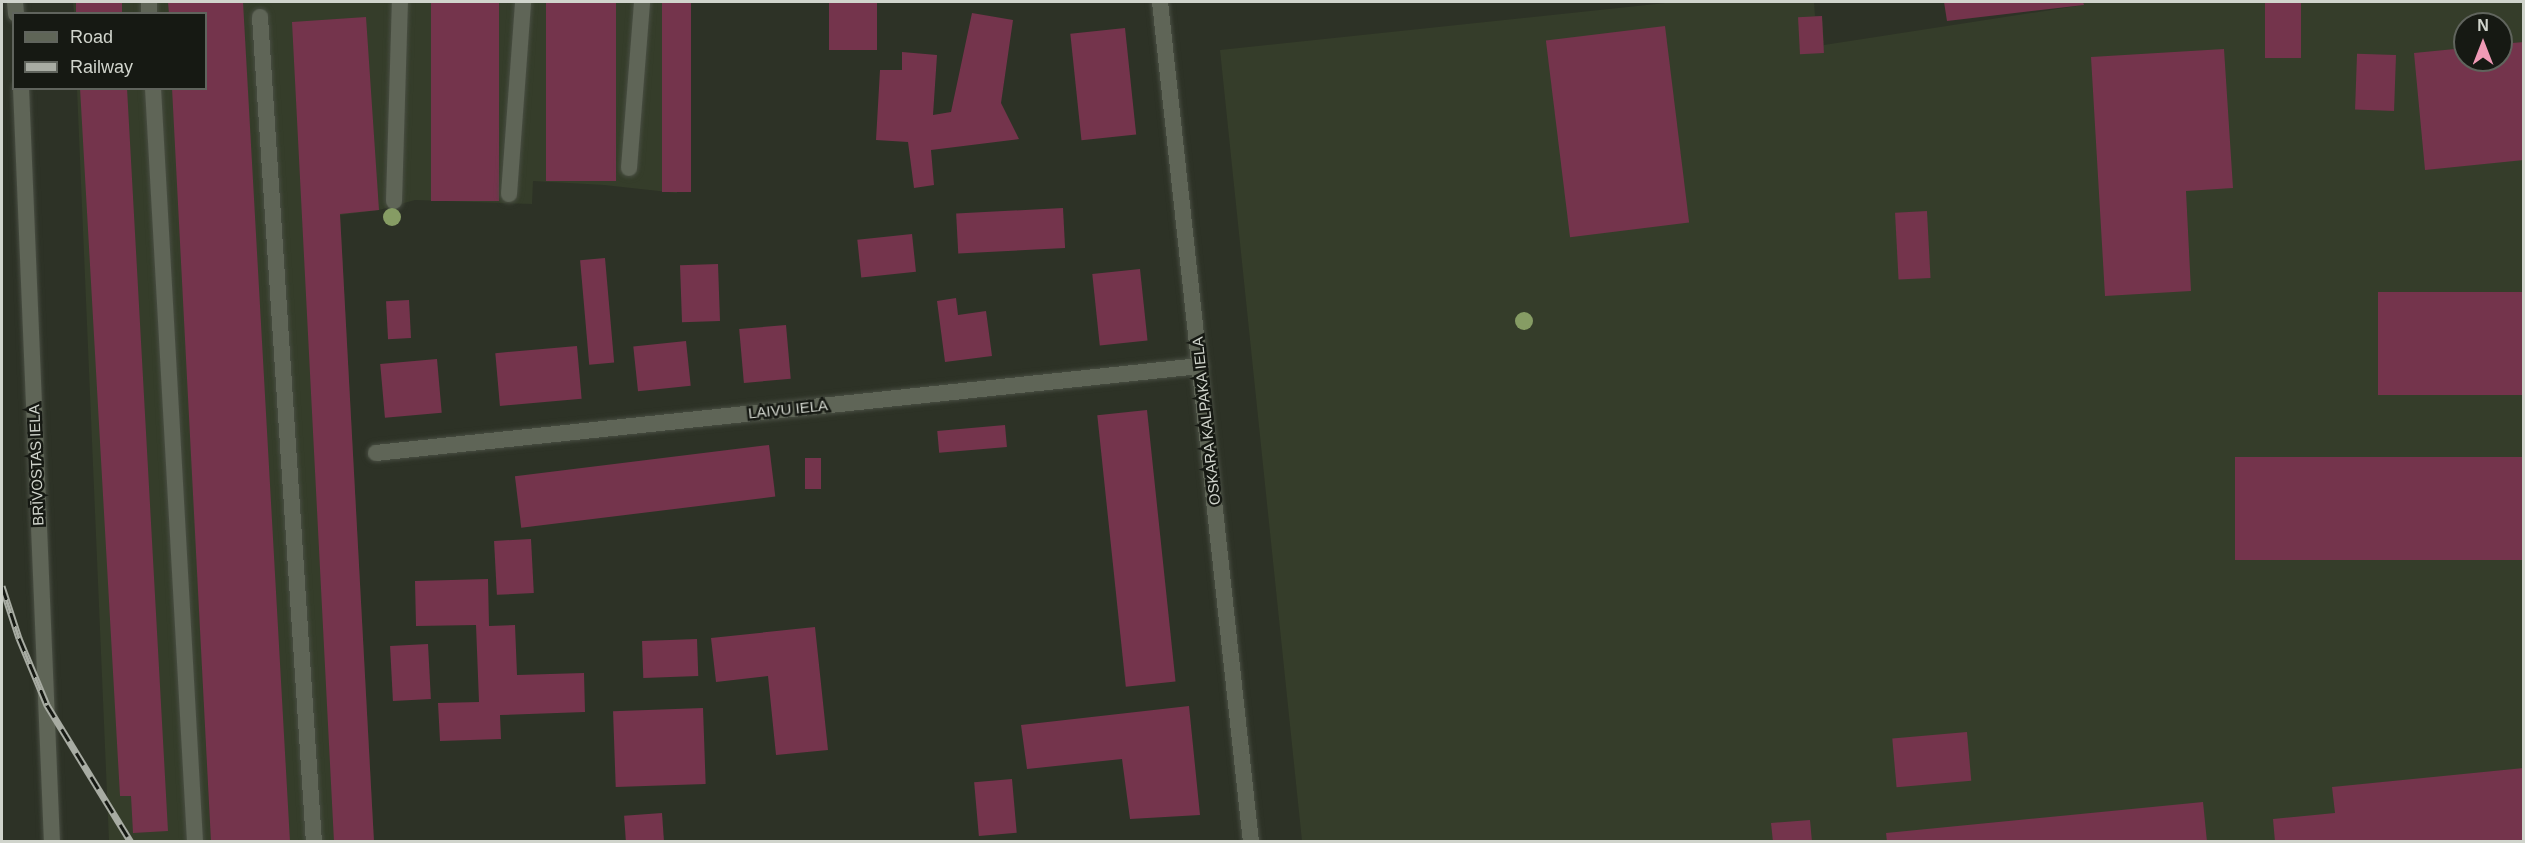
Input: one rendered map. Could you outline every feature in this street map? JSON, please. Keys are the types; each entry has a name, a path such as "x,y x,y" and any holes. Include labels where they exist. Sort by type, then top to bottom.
{"street":[{"path":"394,201 400,2"},
{"path":"509,194 524,2"},
{"path":"629,168 642,2"},
{"name":"OSKARA KALPAKA IELA","path":"1160,2 1251,842"},
{"path":"260,17 314,842"},
{"name":"BRĪVOSTAS IELA","path":"21,90 52,842"},
{"path":"153,90 195,842"},
{"name":"LAIVU IELA","path":"376,453 1200,366"}],"shaded area":[{"path":"73,2 691,2 677,193 604,185 533,181 532,204 415,200 379,210 340,215 374,841 109,841 77,90 207,90 207,12 74,12"},
{"path":"1675,2 1814,2 1815,16 1822,16 1824,45 2083,5 2083,2 2523,2 2523,841 1302,841 1220,50"}],"building":[{"path":"76,2 122,2 122,12 76,12"},
{"path":"168,2 243,2 290,842 211,842 172,90 207,90 207,12 169,12"},
{"path":"431,2 499,2 499,201 431,201"},
{"path":"546,2 616,2 616,181 546,181"},
{"path":"662,2 691,2 691,192 662,192"},
{"path":"829,2 877,2 877,50 829,50"},
{"path":"1944,2 2083,2 2084,5 1947,21"},
{"path":"2265,2 2301,2 2301,58 2265,58"},
{"path":"972,13 1013,20 1001,103 1019,139 931,150 934,185 914,188 908,142 876,140 880,70 902,70 902,52 937,55 933,115 951,112"},
{"path":"1822,16 1824,53 1800,54 1798,17"},
{"path":"366,17 379,210 340,214 374,842 334,842 292,22"},
{"path":"1665,26 1689,223 1570,237 1546,41"},
{"path":"1125,28 1136,134 1081,140 1070,34"},
{"path":"2524,42 2524,160 2425,170 2414,53 2453,49 2453,72 2513,72 2513,43"},
{"path":"2224,49 2233,188 2186,191 2191,291 2105,296 2091,57"},
{"path":"2357,54 2396,55 2394,111 2355,110"},
{"path":"80,90 127,90 168,831 133,833 131,796 120,796"},
{"path":"1063,208 1065,248 958,254 956,214"},
{"path":"1927,211 1931,278 1899,280 1895,213"},
{"path":"912,234 916,272 861,278 857,240"},
{"path":"605,258 614,363 589,365 580,260"},
{"path":"718,264 720,321 682,322 680,265"},
{"path":"1140,269 1148,341 1100,346 1092,274"},
{"path":"2378,292 2524,292 2524,395 2378,395"},
{"path":"956,298 958,315 986,311 992,356 945,362 937,301"},
{"path":"409,300 411,338 388,339 386,301"},
{"path":"786,325 791,379 744,383 739,329"},
{"path":"686,341 691,386 638,391 633,347"},
{"path":"577,346 582,399 500,406 495,353"},
{"path":"437,359 442,413 385,418 380,364"},
{"path":"1147,410 1176,682 1126,687 1097,415"},
{"path":"1005,425 1007,447 939,453 937,431"},
{"path":"769,445 775,497 521,528 515,476"},
{"path":"2235,457 2524,457 2524,560 2235,560"},
{"path":"805,458 821,458 821,489 805,489"},
{"path":"531,539 534,593 497,595 494,541"},
{"path":"488,579 489,626 515,625 517,675 584,673 585,712 500,715 501,739 440,741 438,703 479,702 476,625 416,626 415,581"},
{"path":"815,627 828,750 776,755 768,676 716,682 711,638"},
{"path":"697,639 698,676 643,678 642,641"},
{"path":"428,644 431,699 393,701 390,646"},
{"path":"1189,706 1200,815 1130,819 1122,759 1027,769 1021,725"},
{"path":"703,708 706,784 616,787 613,711"},
{"path":"1967,732 1971,781 1897,787 1892,739"},
{"path":"2524,768 2524,842 2275,842 2273,819 2335,813 2332,787"},
{"path":"1012,779 1017,833 979,836 974,782"},
{"path":"2203,802 2207,842 1887,842 1886,833"},
{"path":"662,813 664,842 626,842 624,816"},
{"path":"1810,820 1812,842 1773,842 1771,823"}],"railway":[{"path":"2,586 19,638 47,705 131,842"}]}
